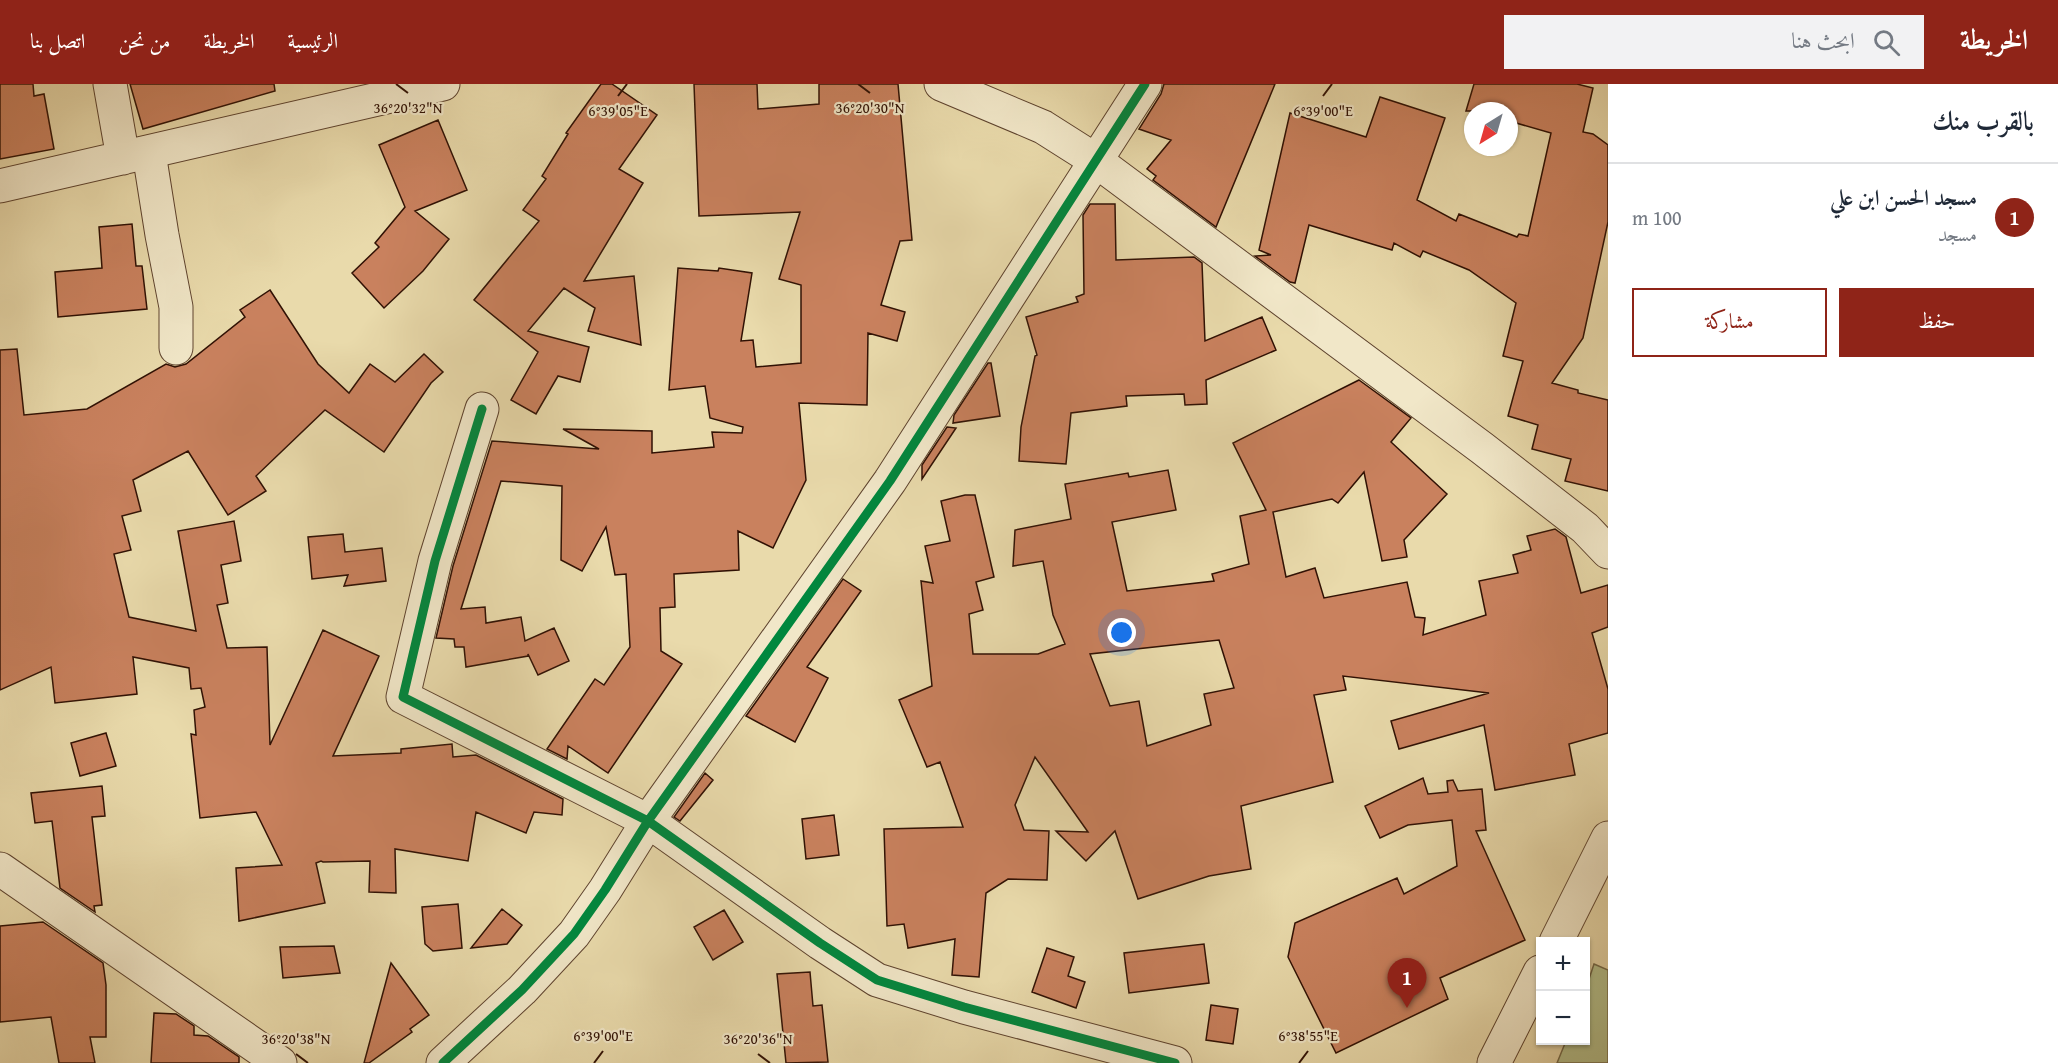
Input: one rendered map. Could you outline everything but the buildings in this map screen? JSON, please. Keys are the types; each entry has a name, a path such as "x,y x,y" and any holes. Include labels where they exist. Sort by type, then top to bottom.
{"street":[{"path":"110,84 136,155 176,307 176,348"},
{"path":"0,186 404,89 443,84"},
{"path":"941,84 1043,127 1095,160 1482,448 1585,528 1608,552"},
{"path":"443,1063 522,990 574,934 605,890 648,820 890,482 1145,84"},
{"path":"482,409 435,561 403,697 648,820 820,943 877,980 964,1007 1175,1063"},
{"path":"1558,937 1608,838"},
{"path":"0,869 280,1063"},
{"path":"1494,1063 1536,980"}],"green space":[{"path":"1594,964 1608,970 1608,1063 1557,1063 1564,1045 1590,1045 1590,976"}],"cycle path":[{"path":"443,1063 522,990 574,934 605,890 648,821 890,481 1145,84"},
{"path":"482,409 435,561 403,697 648,821 820,943 877,980 964,1007 1175,1063"}],"place":[{"name":"مسجد الحسن ابن علي","path":"1407,1008"}]}
